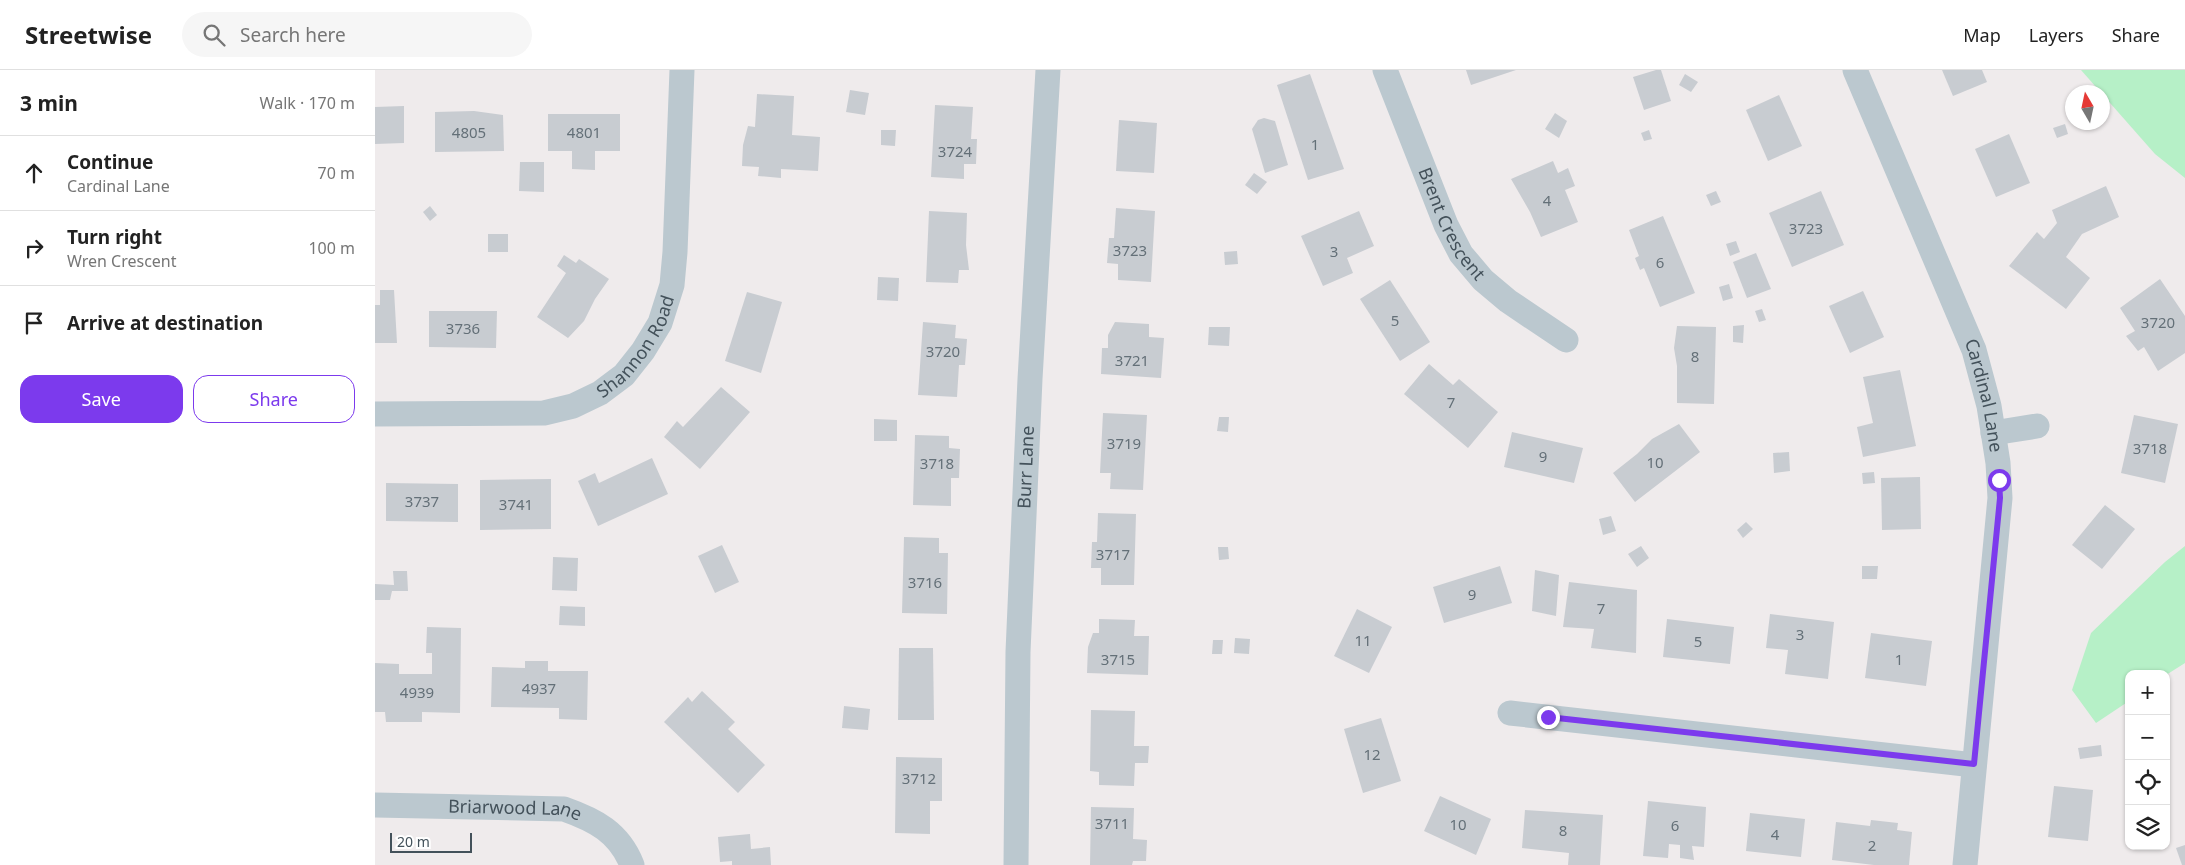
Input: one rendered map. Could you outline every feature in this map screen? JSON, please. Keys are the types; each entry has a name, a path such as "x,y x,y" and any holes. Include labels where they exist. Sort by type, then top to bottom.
{"street":[{"name":"Shannon Road","path":"375,414 544,413 573,406 600,393 623,375 643,352 659,323 672,285 682,70"},
{"name":"Burr Lane","path":"1016,865 1018,652 1030,369 1048,70"},
{"name":"Brent Crescent","path":"1385,70 1446,225 1461,254 1483,280 1508,301 1566,340"},
{"name":"Cardinal Lane","path":"1855,70 1974,350 1989,406 1998,463 2000,498 1965,865"},
{"path":"1993,433 2037,426"},
{"path":"1509,713 1974,764"},
{"name":"Briarwood Lane","path":"375,805 564,809 592,819 612,834 627,853 632,865"}],"green space":[{"path":"2081,70 2185,70 2185,178 2155,154 2110,103 2110,85 2094,85"},
{"path":"2185,546 2185,663 2170,672 2170,670 2125,670 2125,704 2096,723 2072,690 2091,633 2165,562"}],"building":[{"path":"1466,70 1516,70 1471,85"},
{"path":"1661,70 1671,101 1644,110 1633,77"},
{"path":"1942,70 1982,70 1987,82 1953,96"},
{"path":"1310,74 1344,169 1308,180 1277,85"},
{"path":"1685,74 1698,82 1691,92 1679,85"},
{"path":"850,90 869,93 865,115 846,112"},
{"path":"757,94 794,96 792,135 820,137 818,171 781,169 781,178 758,176 759,167 742,166 743,145 748,126 755,127"},
{"path":"1779,95 1802,146 1768,161 1746,110"},
{"path":"935,105 973,107 971,139 977,139 976,164 964,164 964,179 931,177"},
{"path":"404,106 404,143 375,144 375,107"},
{"path":"474,111 503,115 504,151 435,152 435,112"},
{"path":"1555,113 1567,121 1559,138 1545,129"},
{"path":"548,114 620,114 620,151 595,151 595,170 572,169 572,151 548,151"},
{"path":"1264,118 1275,121 1288,165 1265,173 1252,129 1258,120"},
{"path":"1119,120 1157,123 1154,173 1116,171"},
{"path":"2065,124 2065,130 2068,134 2057,138 2053,128"},
{"path":"881,130 896,130 895,146 881,145"},
{"path":"1649,130 1652,139 1644,141 1641,133"},
{"path":"2009,134 2030,183 1996,197 1975,149"},
{"path":"1553,161 1558,173 1568,168 1575,186 1565,190 1578,222 1541,237 1530,212 1511,179"},
{"path":"520,162 544,162 544,192 519,191"},
{"path":"1254,173 1267,182 1257,194 1245,185"},
{"path":"2106,186 2119,217 2082,234 2066,257 2090,278 2066,309 2009,266 2037,232 2044,239 2057,223 2052,210"},
{"path":"1716,191 1721,202 1711,206 1706,195"},
{"path":"1821,191 1844,245 1792,267 1769,213"},
{"path":"430,206 437,215 430,221 423,212"},
{"path":"1116,208 1155,211 1151,282 1118,280 1118,264 1107,263 1109,238 1114,238"},
{"path":"929,211 967,213 966,245 969,270 959,270 958,283 926,282"},
{"path":"1359,211 1374,246 1347,258 1353,273 1323,286 1301,236"},
{"path":"1663,216 1695,293 1660,307 1644,268 1640,270 1635,258 1639,256 1629,230"},
{"path":"488,234 508,234 508,252 488,252"},
{"path":"1736,241 1740,252 1730,256 1726,244"},
{"path":"1237,251 1238,264 1225,265 1224,252"},
{"path":"1756,253 1771,289 1747,298 1733,262"},
{"path":"564,255 576,263 579,259 609,279 595,299 584,321 568,338 537,317 566,273 557,266"},
{"path":"878,277 899,278 898,301 877,300"},
{"path":"2160,279 2185,316 2185,353 2158,371 2144,347 2138,351 2126,336 2135,331 2120,308"},
{"path":"1390,280 1430,342 1400,361 1360,299"},
{"path":"1729,284 1733,298 1723,301 1719,287"},
{"path":"380,290 394,290 397,343 375,343 375,305 380,305"},
{"path":"1863,291 1884,337 1850,353 1829,306"},
{"path":"747,292 782,302 761,373 725,361"},
{"path":"1762,309 1766,320 1759,322 1755,311"},
{"path":"429,311 497,311 496,348 429,347"},
{"path":"923,322 956,325 955,338 967,339 965,365 959,365 957,397 918,395"},
{"path":"1115,322 1149,324 1149,337 1164,338 1161,378 1101,374 1102,348 1108,348 1108,335"},
{"path":"1744,325 1743,343 1733,342 1733,326"},
{"path":"1677,326 1716,327 1714,404 1677,403 1677,366 1674,348"},
{"path":"1209,327 1230,327 1229,346 1208,345"},
{"path":"1429,364 1453,385 1459,379 1498,412 1468,448 1404,394"},
{"path":"1900,370 1916,446 1863,457 1857,427 1873,423 1863,377"},
{"path":"721,387 750,412 700,469 664,437 677,421 683,427"},
{"path":"1103,413 1147,415 1143,490 1110,489 1111,473 1100,473"},
{"path":"2134,415 2178,424 2165,483 2121,473"},
{"path":"1219,417 1229,417 1228,432 1217,431"},
{"path":"874,419 897,420 897,441 874,441"},
{"path":"1679,424 1700,452 1635,502 1613,473 1652,439"},
{"path":"1512,432 1583,448 1574,483 1504,467"},
{"path":"915,435 949,436 949,448 960,449 959,478 951,478 951,506 913,505"},
{"path":"1789,452 1790,471 1774,473 1773,453"},
{"path":"652,458 668,494 598,526 578,481 595,473 599,483"},
{"path":"1874,472 1875,483 1863,484 1862,473"},
{"path":"1920,477 1921,529 1882,530 1881,478"},
{"path":"551,479 551,529 480,530 480,480"},
{"path":"386,483 458,484 458,522 386,521"},
{"path":"2105,505 2135,529 2102,569 2072,545"},
{"path":"1098,513 1136,514 1134,585 1101,585 1101,568 1091,568 1092,542 1097,542"},
{"path":"1611,516 1616,531 1603,535 1599,519"},
{"path":"1746,522 1753,529 1743,538 1737,530"},
{"path":"904,537 939,538 939,553 948,553 947,614 902,613"},
{"path":"722,545 739,582 715,593 698,556"},
{"path":"1641,546 1649,558 1637,567 1628,554"},
{"path":"1218,547 1228,547 1229,559 1219,560"},
{"path":"553,557 578,558 577,591 552,590"},
{"path":"1500,566 1512,603 1444,623 1433,587"},
{"path":"1862,566 1878,566 1877,579 1862,579"},
{"path":"1535,570 1559,575 1556,616 1532,611"},
{"path":"393,571 407,571 408,591 392,591 390,600 375,600 375,584 394,585"},
{"path":"1569,582 1637,590 1636,653 1591,648 1594,629 1563,627"},
{"path":"560,606 585,607 585,626 559,625"},
{"path":"1357,609 1392,627 1369,673 1334,656"},
{"path":"1770,614 1834,622 1828,679 1785,674 1788,650 1766,648"},
{"path":"1099,619 1135,620 1134,636 1149,636 1148,675 1087,673 1088,647 1093,633 1099,633"},
{"path":"1667,619 1734,627 1730,664 1663,657"},
{"path":"427,627 461,628 460,713 422,712 422,722 386,722 385,712 375,712 375,663 399,664 399,674 432,674 432,653 426,653"},
{"path":"1871,633 1932,641 1926,686 1865,678"},
{"path":"1235,638 1250,639 1249,654 1234,653"},
{"path":"1213,640 1223,640 1222,654 1212,654"},
{"path":"899,648 933,648 934,720 898,720"},
{"path":"525,661 548,661 548,671 588,671 587,720 559,719 559,708 491,707 492,667 525,668"},
{"path":"702,691 735,722 728,729 765,765 738,793 664,722 688,697 692,702"},
{"path":"844,706 870,709 868,730 842,728"},
{"path":"1091,710 1135,711 1134,746 1149,746 1148,763 1135,763 1134,786 1099,785 1099,772 1090,771"},
{"path":"1381,718 1401,781 1363,793 1344,729"},
{"path":"2101,745 2102,756 2080,759 2078,748"},
{"path":"896,757 942,758 942,801 930,801 930,834 895,833"},
{"path":"2054,786 2093,790 2088,841 2048,837"},
{"path":"1440,796 1491,819 1476,855 1424,831"},
{"path":"1648,801 1706,807 1704,847 1692,846 1694,860 1680,858 1680,845 1669,844 1668,858 1643,856"},
{"path":"1091,807 1134,808 1133,839 1147,840 1146,861 1133,861 1132,865 1090,865"},
{"path":"1525,810 1603,815 1600,865 1568,865 1569,853 1522,848"},
{"path":"1750,813 1805,819 1801,857 1746,851"},
{"path":"1871,820 1898,823 1897,830 1912,832 1909,865 1874,865 1832,860 1836,822 1870,826"},
{"path":"750,834 751,849 770,847 771,865 732,865 732,861 720,862 718,837"},
{"path":"2185,845 2185,865 2182,865 2176,848"}],"route":[{"path":"1548,717 1859,753 1974,764 2000,498 1999,480"}]}
